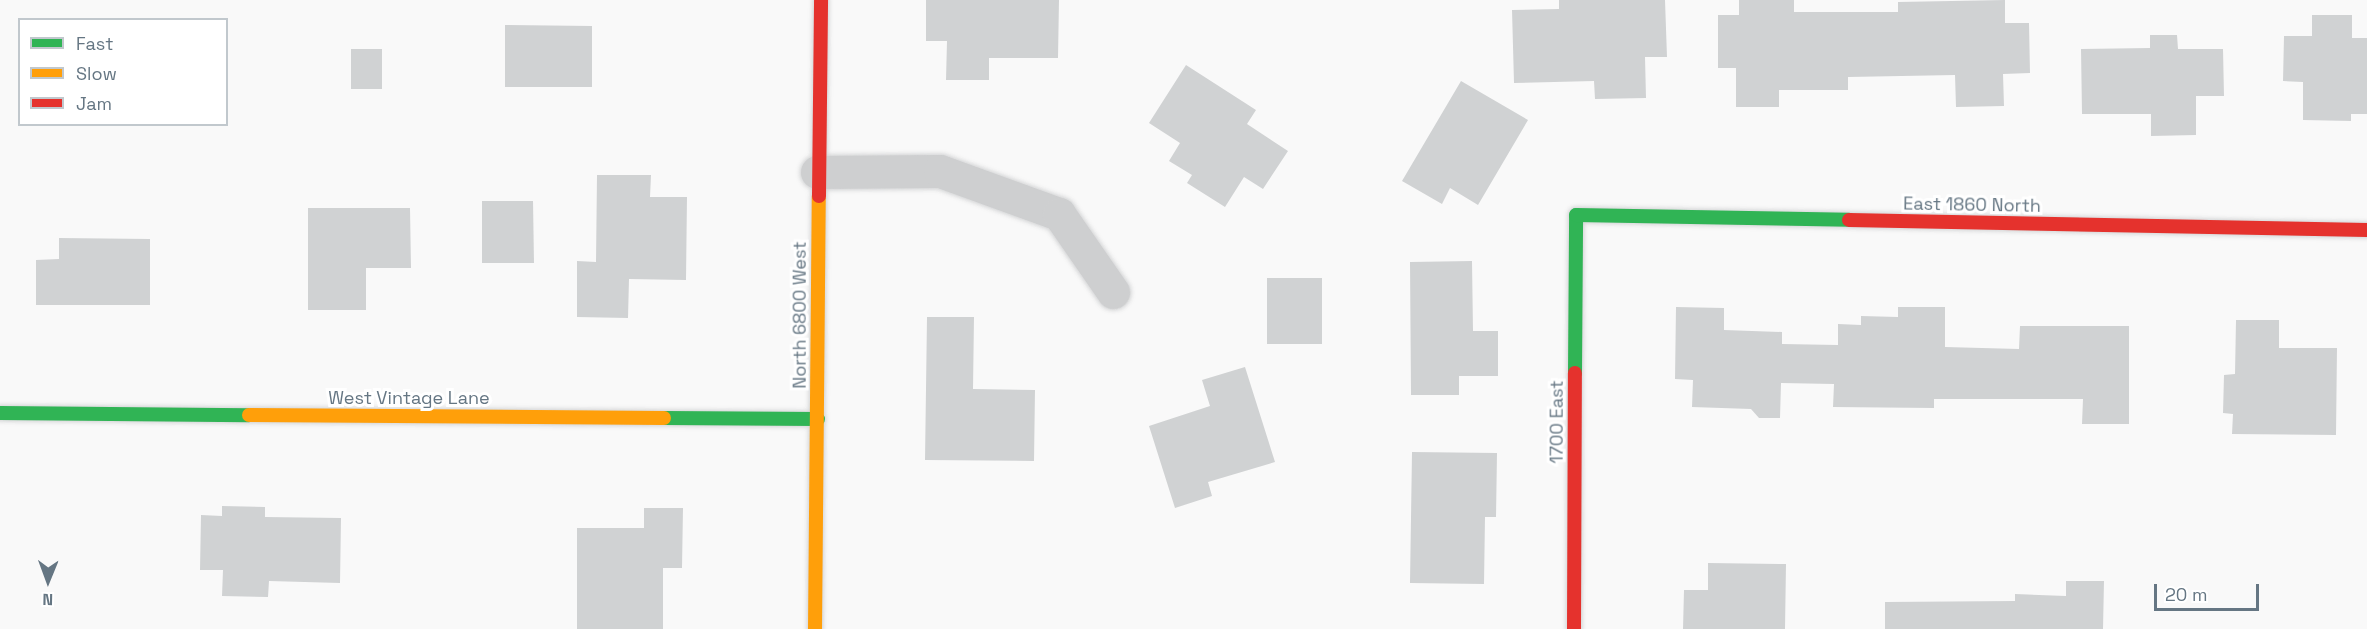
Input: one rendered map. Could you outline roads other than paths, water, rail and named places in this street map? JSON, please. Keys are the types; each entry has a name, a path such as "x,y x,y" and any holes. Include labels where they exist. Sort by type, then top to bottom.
{"street":[{"name":"North 6800 West","path":"815,629 821,0"},
{"path":"818,172 940,171 1059,214 1113,292"},
{"name":"East 1860 North","path":"1576,215 2367,230"},
{"name":"1700 East","path":"1574,629 1576,215"},
{"name":"West Vintage Lane","path":"0,413 818,419"}]}
